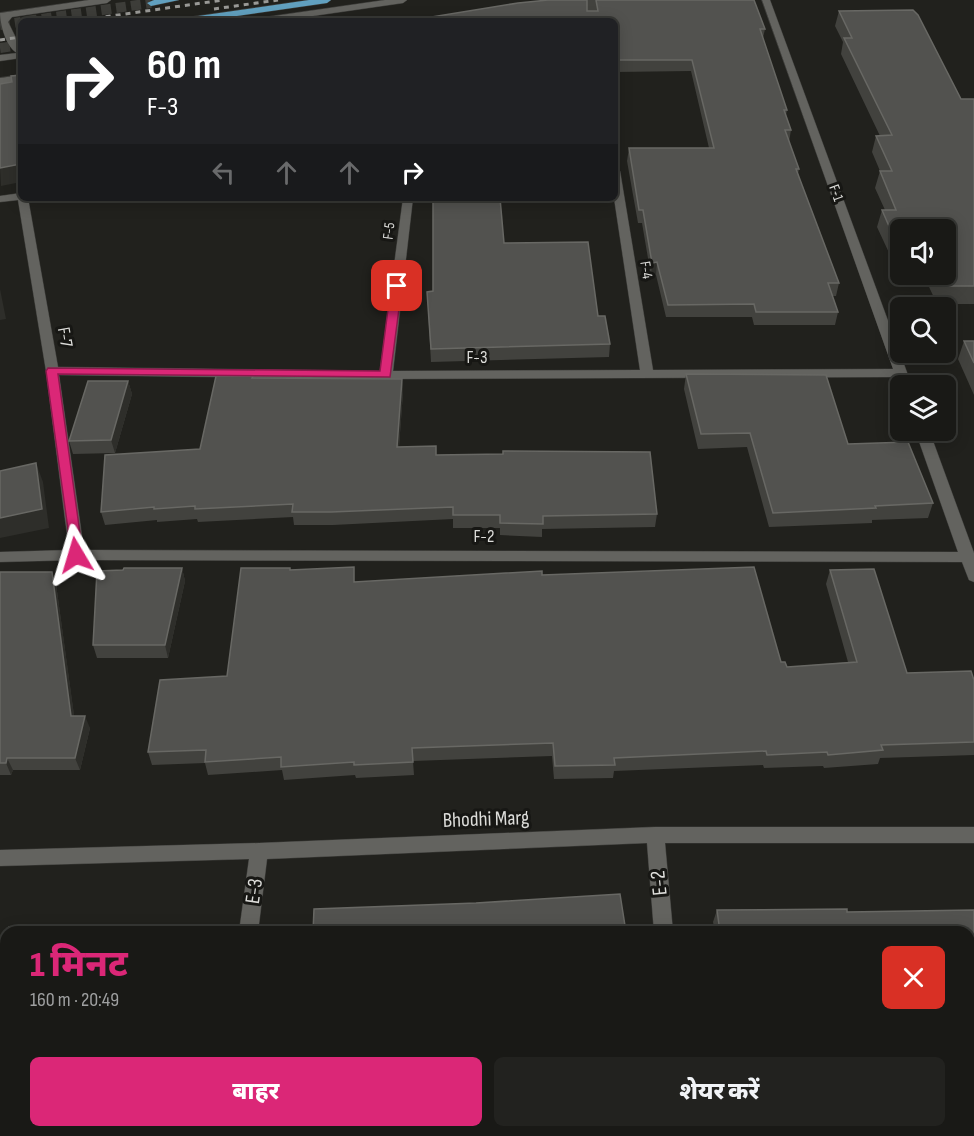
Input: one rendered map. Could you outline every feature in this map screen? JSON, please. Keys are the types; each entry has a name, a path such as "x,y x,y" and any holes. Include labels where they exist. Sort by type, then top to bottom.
{"main road":[{"path":"151,3 175,0"},
{"path":"204,18 327,0"}],"street":[{"path":"18,51 4,22 5,15 107,0"},
{"path":"280,18 403,0"},
{"name":"F-1","path":"766,0 903,375"},
{"path":"0,58 18,54"},
{"path":"0,81 18,78"},
{"name":"F-4","path":"618,190 647,374"},
{"path":"0,199 18,197"},
{"name":"F-7","path":"23,201 52,371 76,555"},
{"name":"F-5","path":"386,375 408,201"},
{"name":"F-3","path":"52,371 386,375 647,374 890,379"},
{"path":"926,441 974,576"},
{"name":"F-2","path":"0,557 76,555 969,557"},
{"name":"Bhodhi Marg","path":"0,858 259,851 655,835 974,836"},
{"name":"E-2","path":"655,835 663,926"},
{"name":"E-3","path":"249,926 259,851"}],"building":[{"path":"587,0 587,11 598,11 596,0 754,0 765,29 760,29 787,110 784,110 791,130 785,130 799,169 796,169 839,283 828,283 838,312 756,312 754,304 668,305 657,262 652,263 643,210 639,210 629,148 714,148 692,60 618,60 618,18 426,18 518,3"},
{"path":"913,10 918,15 961,99 974,99 974,286 942,285 956,285 956,219 890,219 890,228 882,210 896,210 880,171 892,171 876,136 892,135 844,38 852,38 839,11"},
{"path":"18,75 18,165 0,168 0,84 12,82 11,76"},
{"path":"433,201 500,201 504,243 588,242 598,316 605,316 610,344 431,349 427,292 433,291"},
{"path":"964,341 974,341 974,363"},
{"path":"686,374 826,375 848,444 908,442 933,503 773,513 750,433 701,434"},
{"path":"216,376 402,379 397,447 436,446 436,455 503,454 503,451 650,452 657,514 543,516 543,524 500,523 500,515 453,515 453,507 292,512 293,504 195,509 195,506 154,509 154,507 101,512 105,455 200,449"},
{"path":"88,381 128,381 111,440 69,441"},
{"path":"36,463 42,509 0,518 0,471"},
{"path":"354,567 354,582 542,571 542,575 754,567 781,662 785,662 787,667 857,662 830,570 874,569 907,673 971,671 974,680 974,742 881,745 883,750 828,755 827,752 767,755 766,751 614,758 615,765 555,766 553,743 412,748 413,762 354,765 354,762 281,767 281,757 205,762 206,750 148,752 160,680 227,676 241,568 290,568 290,570"},
{"path":"124,568 182,568 165,645 93,645 97,571 123,570"},
{"path":"0,572 52,572 71,716 85,716 75,758 7,758 6,763 0,763"},
{"path":"620,894 625,926 313,926 314,909 476,903"},
{"path":"847,909 847,912 974,910 974,926 719,926 717,910"}],"tunnel":[{"path":"48,18 151,3"},
{"path":"0,25 18,22"},
{"path":"0,48 18,45"}],"railway":[{"path":"97,18 223,0"},
{"path":"214,9 278,0"},
{"path":"0,40 18,37"}],"route":[{"path":"76,555 52,371 386,375 397,286"}]}
